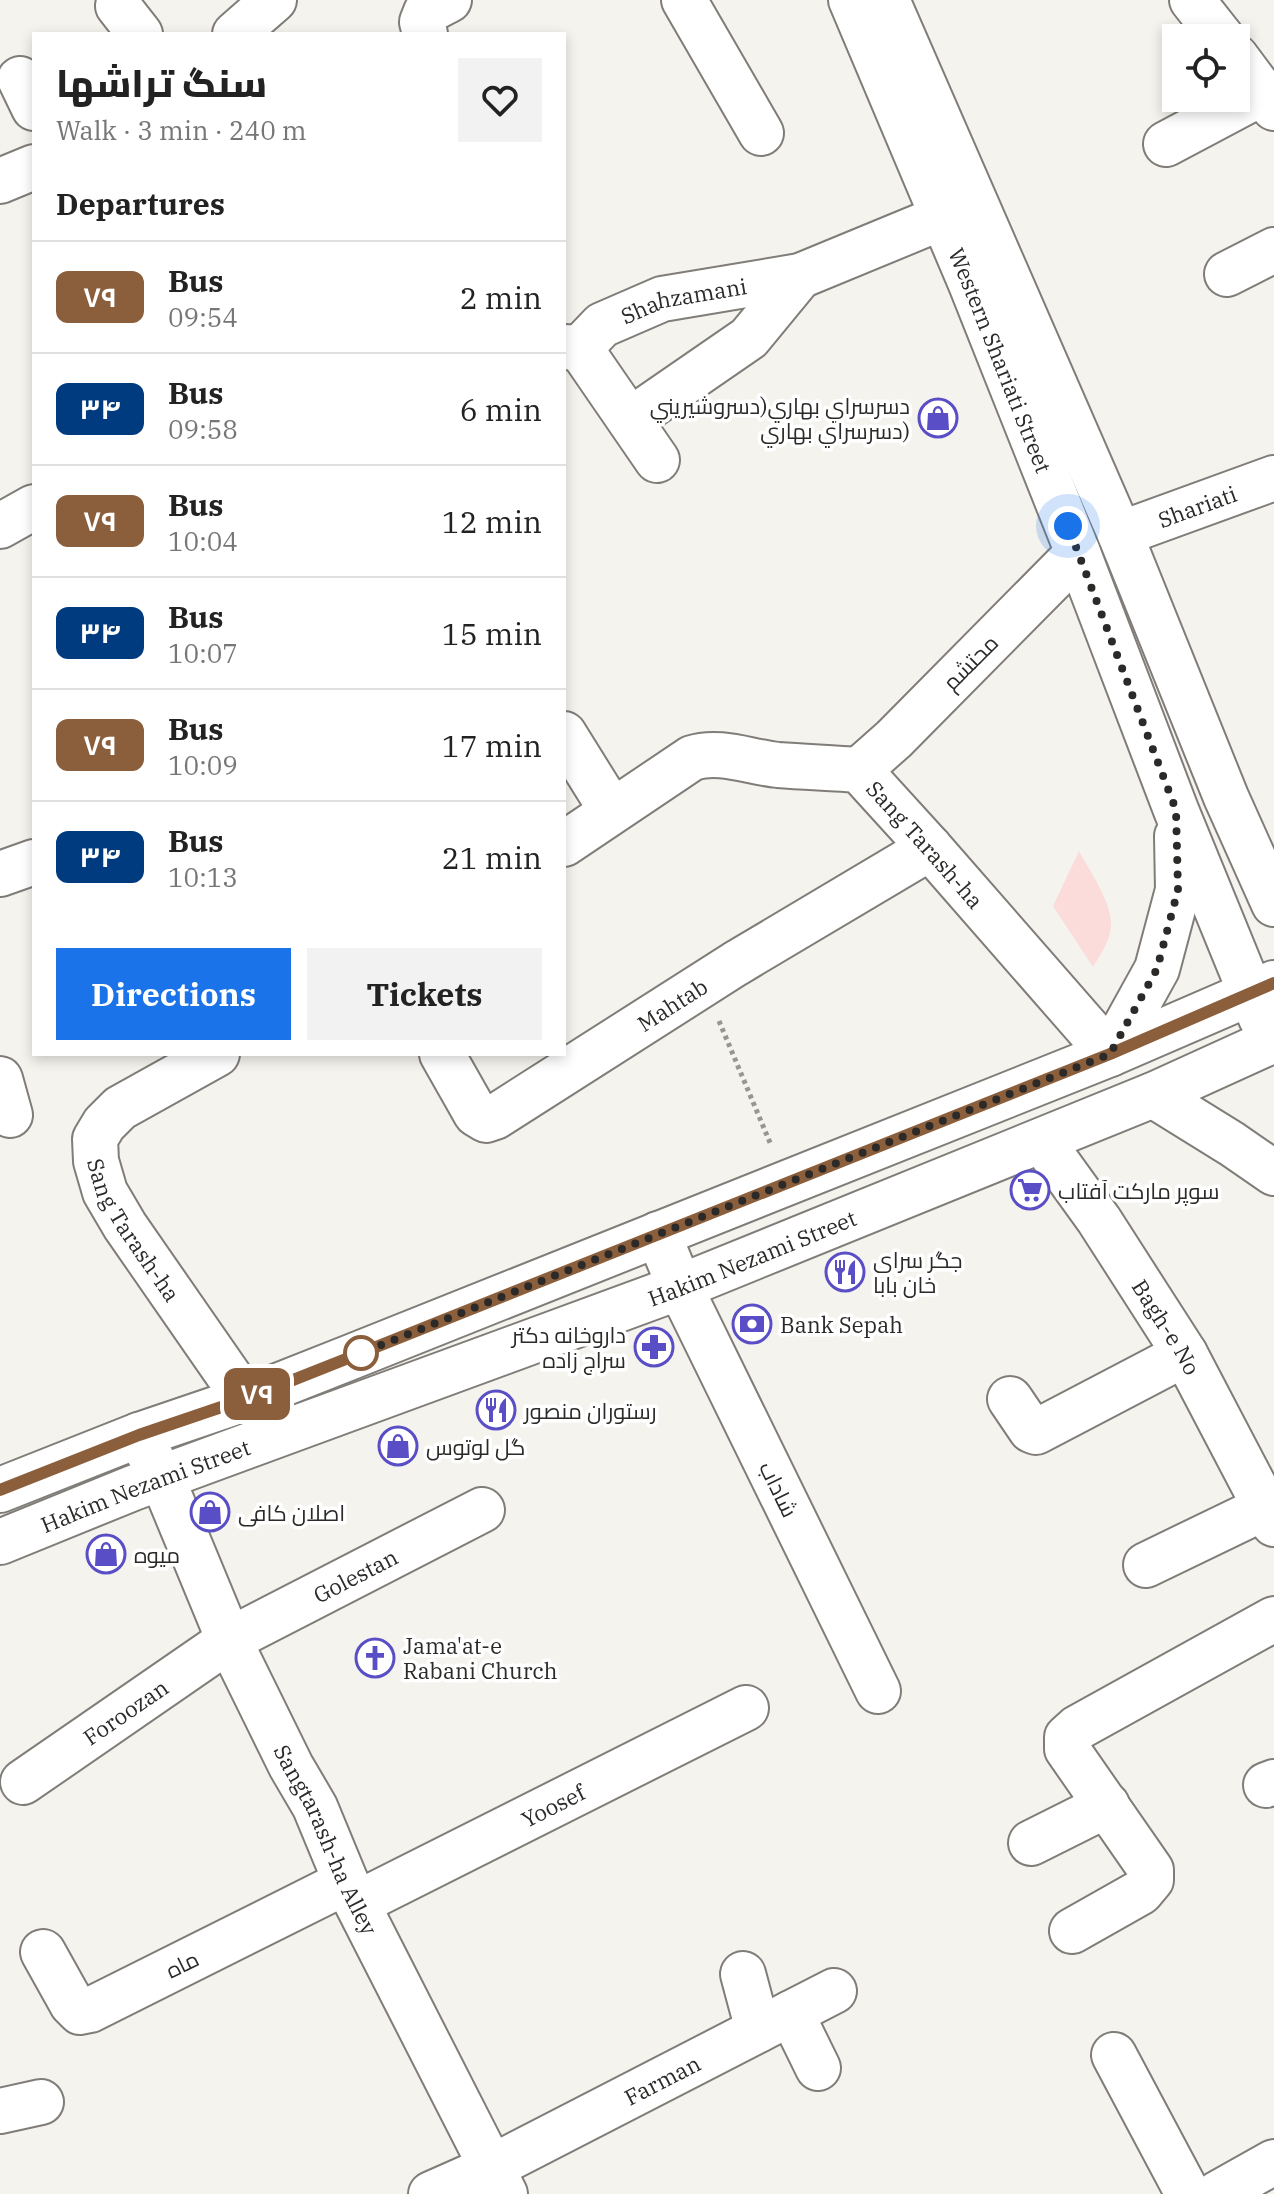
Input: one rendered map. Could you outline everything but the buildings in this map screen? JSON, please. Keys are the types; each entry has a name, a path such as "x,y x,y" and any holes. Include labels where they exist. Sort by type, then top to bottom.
{"street":[{"path":"237,32 274,0"},
{"path":"424,32 422,22 426,12 449,0"},
{"path":"684,0 761,133"},
{"name":"Western Shariati Street","path":"851,0 943,217 1078,553 1176,810 1262,988 1273,1045"},
{"name":"Western Shariati Street","path":"887,0 1120,534 1226,797 1274,904"},
{"path":"1192,0 1211,24"},
{"path":"1166,144 1269,100 1250,75"},
{"path":"0,181 32,168"},
{"name":"Shahzamani","path":"657,460 630,420 572,348 602,325 662,299 800,276 943,217"},
{"path":"1227,274 1274,250"},
{"name":"Shahzamani","path":"630,420 749,338 800,276"},
{"name":"Shariati","path":"1120,534 1274,478"},
{"path":"0,526 32,508"},
{"name":"محتشم","path":"859,770 894,739 1078,553"},
{"path":"566,737 612,811"},
{"name":"Sang Tarash-ha","path":"566,843 692,758 704,754 776,765 859,770 1110,1054"},
{"path":"1226,797 1274,838"},
{"path":"1110,1054 1157,969 1178,890 1176,810"},
{"name":"Mahtab","path":"443,1056 476,1114 486,1120 495,1117 703,984 930,848"},
{"path":"0,874 32,863"},
{"name":"Hakim Nezami Street","path":"0,1490 139,1435 245,1399 1110,1054 1262,988"},
{"name":"Hakim Nezami Street","path":"0,1542 162,1478 680,1287 1273,1045"},
{"name":"Sang Tarash-ha","path":"199,1059 120,1108 104,1124 95,1139 96,1161 105,1192 125,1226 245,1399"},
{"path":"1153,1095 1274,1173"},
{"name":"Bagh-e No","path":"1042,1141 1099,1220 1185,1354 1270,1516"},
{"name":"شاداب","path":"658,1234 680,1287 878,1691"},
{"path":"1010,1399 1031,1430 1036,1432 1185,1354"},
{"name":"Sangtarash-ha Alley","path":"139,1435 162,1478 229,1640 291,1766 315,1807 352,1892 498,2181"},
{"name":"Golestan","path":"229,1640 482,1510"},
{"path":"1146,1565 1270,1516"},
{"path":"1072,1931 1141,1892 1151,1880 1151,1870 1067,1749 1067,1737 1077,1728 1274,1619"},
{"name":"Foroozan","path":"23,1782 229,1640"},
{"name":"Yoosef","path":"352,1892 746,1708"},
{"path":"1031,1843 1107,1805"},
{"name":"ماه","path":"43,1952 72,2004 80,2012 352,1892"},
{"path":"743,1974 774,2021 818,2068"},
{"name":"Farman","path":"431,2194 498,2181 774,2021 834,1991"},
{"path":"1114,2055 1188,2194"},
{"path":"1217,2194 1274,2162"}],"path":[{"path":"703,984 787,1183"}],"shaded area":[{"path":"1079,851 1110,913 1110,933 1093,967 1053,906"}],"bus line":[{"name":"۷۹","path":"0,1490 351,1357 1110,1054 1274,983"}],"place":[{"name":"دسرسراي بهاري(دسروشيريني دسرسراي بهاري)","path":"938,418"},
{"name":"سوپر مارکت آفتاب","path":"1030,1190"},
{"name":"جگر سرای خان بابا","path":"845,1272"},
{"name":"Bank Sepah","path":"752,1324"},
{"name":"داروخانه دکتر سراج زاده","path":"654,1347"},
{"name":"رستوران منصور","path":"496,1410"},
{"name":"گل لوتوس","path":"398,1446"},
{"name":"اصلان کافی","path":"210,1512"},
{"name":"میوه","path":"106,1554"},
{"name":"Jama'at-e Rabani Church","path":"375,1658"}],"route":[{"path":"361,1353 351,1357 1110,1054 1157,969 1178,890 1176,810 1068,526"}]}
